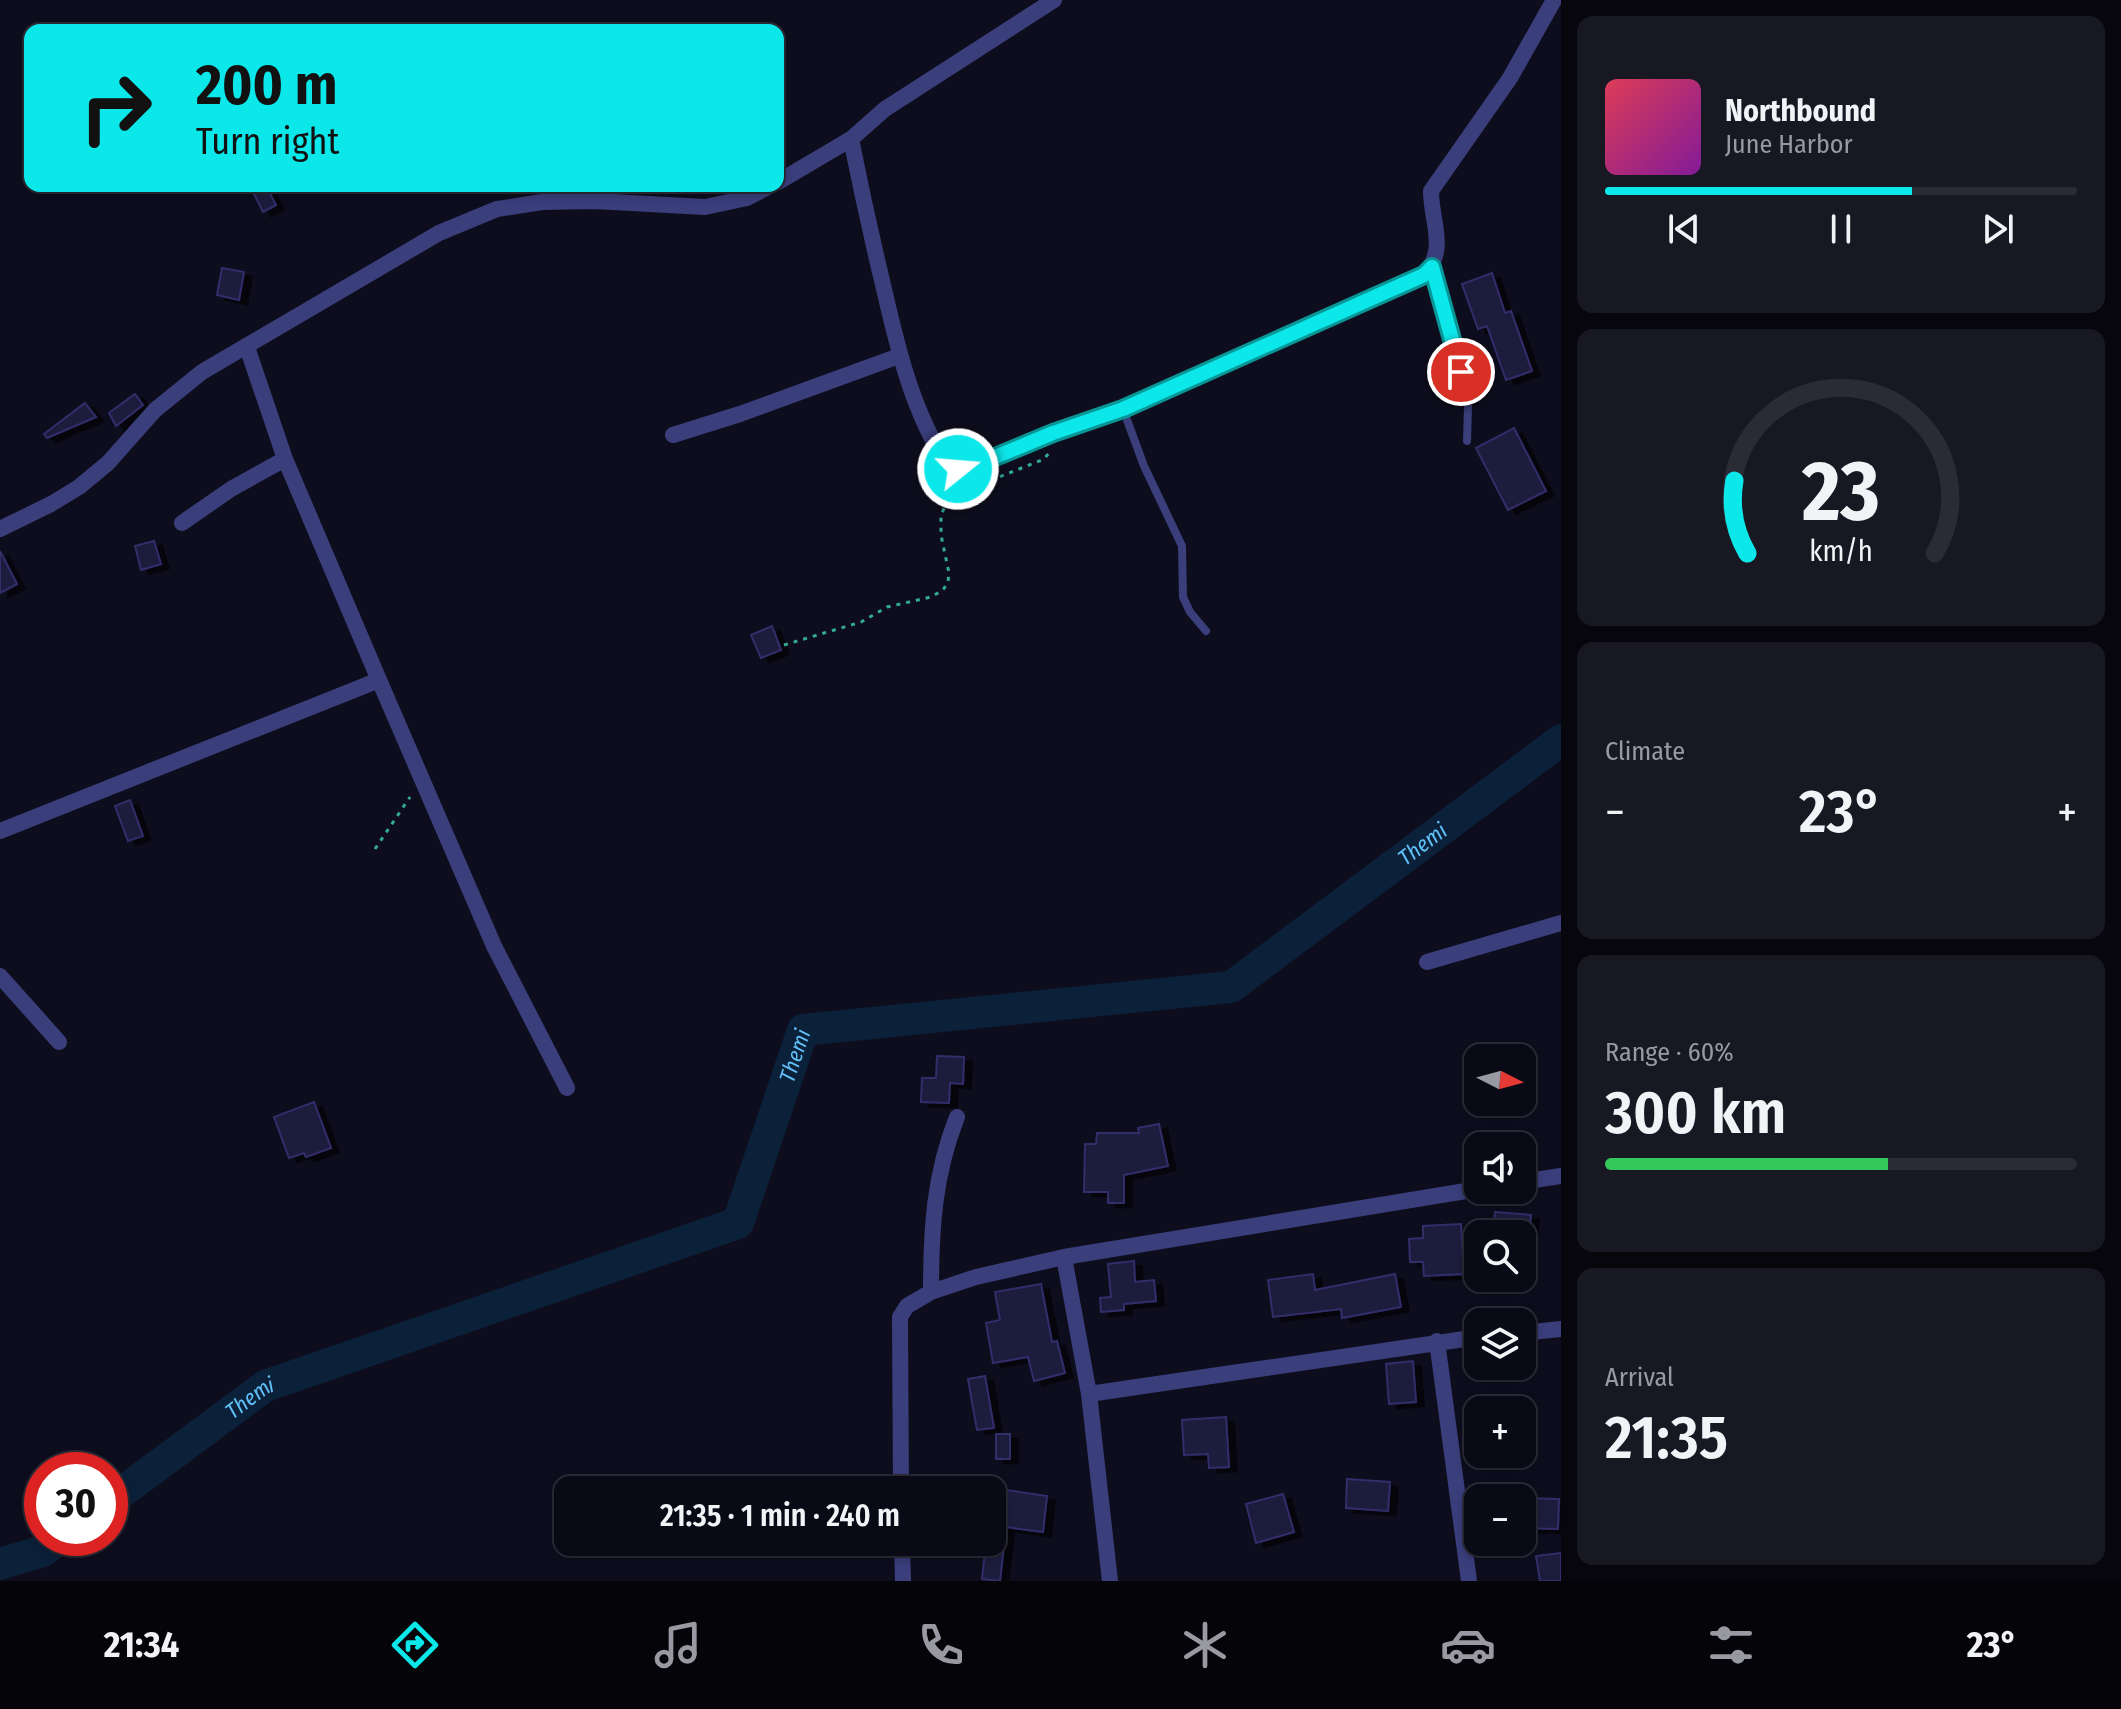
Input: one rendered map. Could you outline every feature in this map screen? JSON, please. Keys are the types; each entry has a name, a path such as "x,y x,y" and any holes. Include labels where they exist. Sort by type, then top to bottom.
{"street":[{"path":"784,178 851,139 885,109 1054,0"},
{"path":"851,139 899,356 932,439 948,466 966,469 1053,433 1123,409 1424,275 1436,259 1438,242 1431,191 1510,78 1554,0"},
{"path":"0,529 79,487 108,463 155,410 202,372 439,233 497,209 542,202 705,207 747,198 758,192"},
{"path":"247,347 285,459 379,680 494,946 567,1088"},
{"path":"673,435 899,356"},
{"path":"182,523 231,489 285,459"},
{"path":"0,831 379,680"},
{"path":"1427,962 1561,923"},
{"path":"0,976 59,1042"},
{"path":"931,1292 931,1227 945,1148 957,1117"},
{"path":"1536,1180 1561,1176"},
{"path":"901,1476 900,1317 907,1306 931,1292 976,1277 1064,1257 1464,1191"},
{"path":"1064,1257 1089,1394 1110,1581"},
{"path":"1536,1332 1561,1329"},
{"path":"1089,1394 1464,1338"},
{"path":"1437,1341 1469,1581"},
{"path":"902,1556 903,1581"}],"lane":[{"path":"1432,267 1466,390 1467,441"},
{"path":"1123,409 1144,466 1182,546 1183,597 1190,612 1206,631"}],"path":[{"path":"784,645 861,622 887,607 931,597 943,590 949,573 941,535 941,515 947,502 962,492 1044,459 1049,454 1053,433"},
{"path":"375,849 402,813 421,776"}],"building":[{"path":"253,192 269,192 276,205 263,212"},
{"path":"222,268 244,272 239,300 217,295"},
{"path":"1492,273 1505,313 1511,311 1532,371 1506,380 1487,326 1478,329 1462,284"},
{"path":"135,394 143,405 116,426 109,413"},
{"path":"85,403 96,417 47,438 44,434"},
{"path":"1514,428 1546,491 1508,510 1476,448"},
{"path":"154,541 161,564 141,570 135,546"},
{"path":"0,551 17,584 0,593"},
{"path":"772,626 781,650 761,658 751,635"},
{"path":"130,800 143,836 128,841 115,806"},
{"path":"937,1056 964,1057 963,1084 950,1083 949,1103 921,1102 922,1078 936,1078"},
{"path":"314,1102 331,1148 306,1157 304,1153 289,1158 274,1117"},
{"path":"1159,1124 1168,1166 1124,1175 1124,1203 1108,1203 1108,1192 1084,1192 1085,1144 1096,1144 1097,1133 1139,1133 1138,1128"},
{"path":"1495,1212 1531,1215 1530,1220 1494,1220"},
{"path":"1461,1224 1464,1274 1424,1276 1423,1262 1410,1262 1409,1239 1423,1238 1423,1226"},
{"path":"1134,1261 1135,1282 1154,1280 1156,1301 1124,1304 1124,1310 1101,1312 1100,1298 1111,1297 1108,1264"},
{"path":"1313,1274 1315,1290 1395,1274 1401,1307 1342,1318 1341,1309 1273,1317 1268,1280"},
{"path":"1041,1284 1052,1342 1057,1341 1065,1373 1034,1381 1028,1357 993,1363 986,1323 1000,1320 995,1292"},
{"path":"1413,1361 1416,1402 1389,1404 1386,1364"},
{"path":"985,1376 994,1428 977,1430 968,1379"},
{"path":"1226,1417 1229,1467 1209,1468 1208,1454 1184,1455 1182,1420"},
{"path":"996,1434 1010,1434 1010,1459 996,1459"},
{"path":"1347,1479 1390,1482 1388,1511 1346,1508"},
{"path":"1006,1490 1047,1496 1043,1532 1006,1527"},
{"path":"1283,1494 1294,1532 1256,1543 1246,1504"},
{"path":"1536,1498 1559,1499 1558,1529 1536,1528"},
{"path":"1561,1553 1561,1581 1540,1581 1536,1556"},
{"path":"984,1556 1003,1556 1000,1581 982,1579"}],"waterway":[{"name":"Themi","path":"128,1488 265,1386 738,1223 803,1030 1231,987 1561,740"},
{"name":"Themi","path":"0,1564 26,1556"}],"route":[{"path":"958,469 966,469 1053,433 1123,409 1424,275 1432,267 1461,372"}]}
